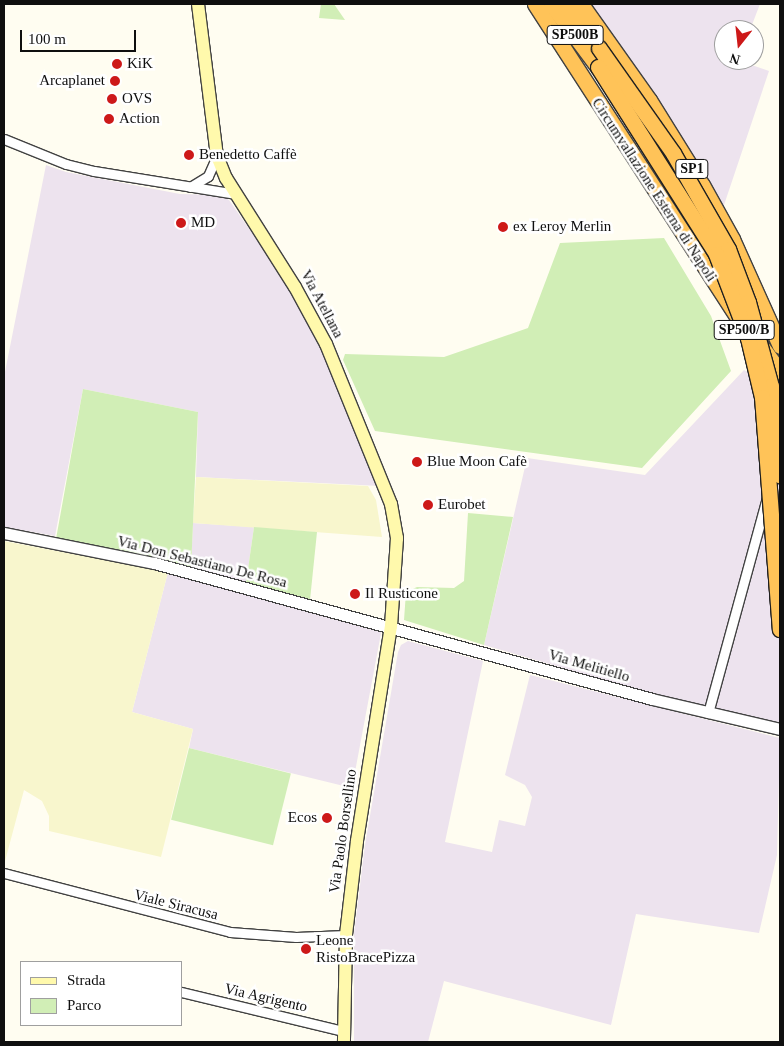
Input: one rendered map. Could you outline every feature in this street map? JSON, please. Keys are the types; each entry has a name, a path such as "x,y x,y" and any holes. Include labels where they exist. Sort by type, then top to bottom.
{"highway":[{"name":"Circumvallazione Esterna di Napoli","path":"535,4 723,298 780,372"},
{"name":"SP500B","path":"552,4 598,67"},
{"name":"SP500B","path":"565,4 599,48"},
{"name":"SP1","path":"581,4 649,100 702,185 732,239 780,346"},
{"name":"SP500/B","path":"599,48 673,153 728,249 748,302 771,386 780,476"},
{"name":"SP500/B","path":"598,67 716,254 748,338 762,397 780,629"}],"main road":[{"name":"Via Atellana","path":"198,4 217,156 236,194 295,287 326,344 391,504 397,564 391,626"},
{"name":"Via Paolo Borsellino","path":"344,1036 346,935 357,841 391,626"}],"street":[{"path":"4,139 66,164 236,194"},
{"path":"190,187 208,176 217,156"},
{"path":"708,713 760,514 780,468"},
{"name":"Via Don Sebastiano De Rosa","path":"4,533 154,563 391,626"},
{"name":"Via Melitiello","path":"391,626 708,713 780,729"},
{"name":"Viale Siracusa","path":"4,873 230,932 296,937 346,935"},
{"name":"Via Agrigento","path":"182,992 344,1036"}],"shaded area":[{"path":"586,4 760,4 754,20 714,20 714,70 764,69 769,71 723,208 655,94"},
{"path":"46,165 66,172 180,194 222,195 229,200 291,289 320,343 380,486 196,477 198,412 83,389 55,536 4,527 4,377"},
{"path":"744,370 780,392 780,724 649,693 484,645 527,458 645,475"},
{"path":"196,477 368,486 376,500 382,537 193,523"},
{"path":"193,523 254,527 246,583 191,569"},
{"path":"4,541 168,572 132,712 193,729 161,857 49,831 49,816 42,801 24,790 4,865"},
{"path":"168,572 382,628 352,788 189,748 193,729 132,712"},
{"path":"408,641 483,661 445,842 492,852 499,820 525,826 532,797 525,785 505,775 530,675 780,738 777,855 759,933 636,914 611,1025 444,981 428,1042 354,1042 354,934 365,845 398,652 401,645"}],"green space":[{"path":"321,4 334,4 345,20 319,18"},
{"path":"664,238 711,316 731,371 642,468 375,431 343,360 345,354 444,357 528,328 560,243"},
{"path":"83,389 198,412 191,569 122,551 56,539"},
{"path":"468,513 513,517 484,645 404,620 406,592 417,587 454,588 464,581"},
{"path":"254,527 317,532 310,600 246,583"},
{"path":"189,748 291,773 273,845 171,820"}],"place":[{"name":"KiK","path":"117,64"},
{"name":"Arcaplanet","path":"115,81"},
{"name":"OVS","path":"112,99"},
{"name":"Action","path":"109,119"},
{"name":"Benedetto Caffè","path":"189,155"},
{"name":"MD","path":"181,223"},
{"name":"ex Leroy Merlin","path":"503,227"},
{"name":"Blue Moon Cafè","path":"417,462"},
{"name":"Eurobet","path":"428,505"},
{"name":"Il Rusticone","path":"355,594"},
{"name":"Ecos","path":"327,818"},
{"name":"Leone RistoBracePizza","path":"306,949"}]}
